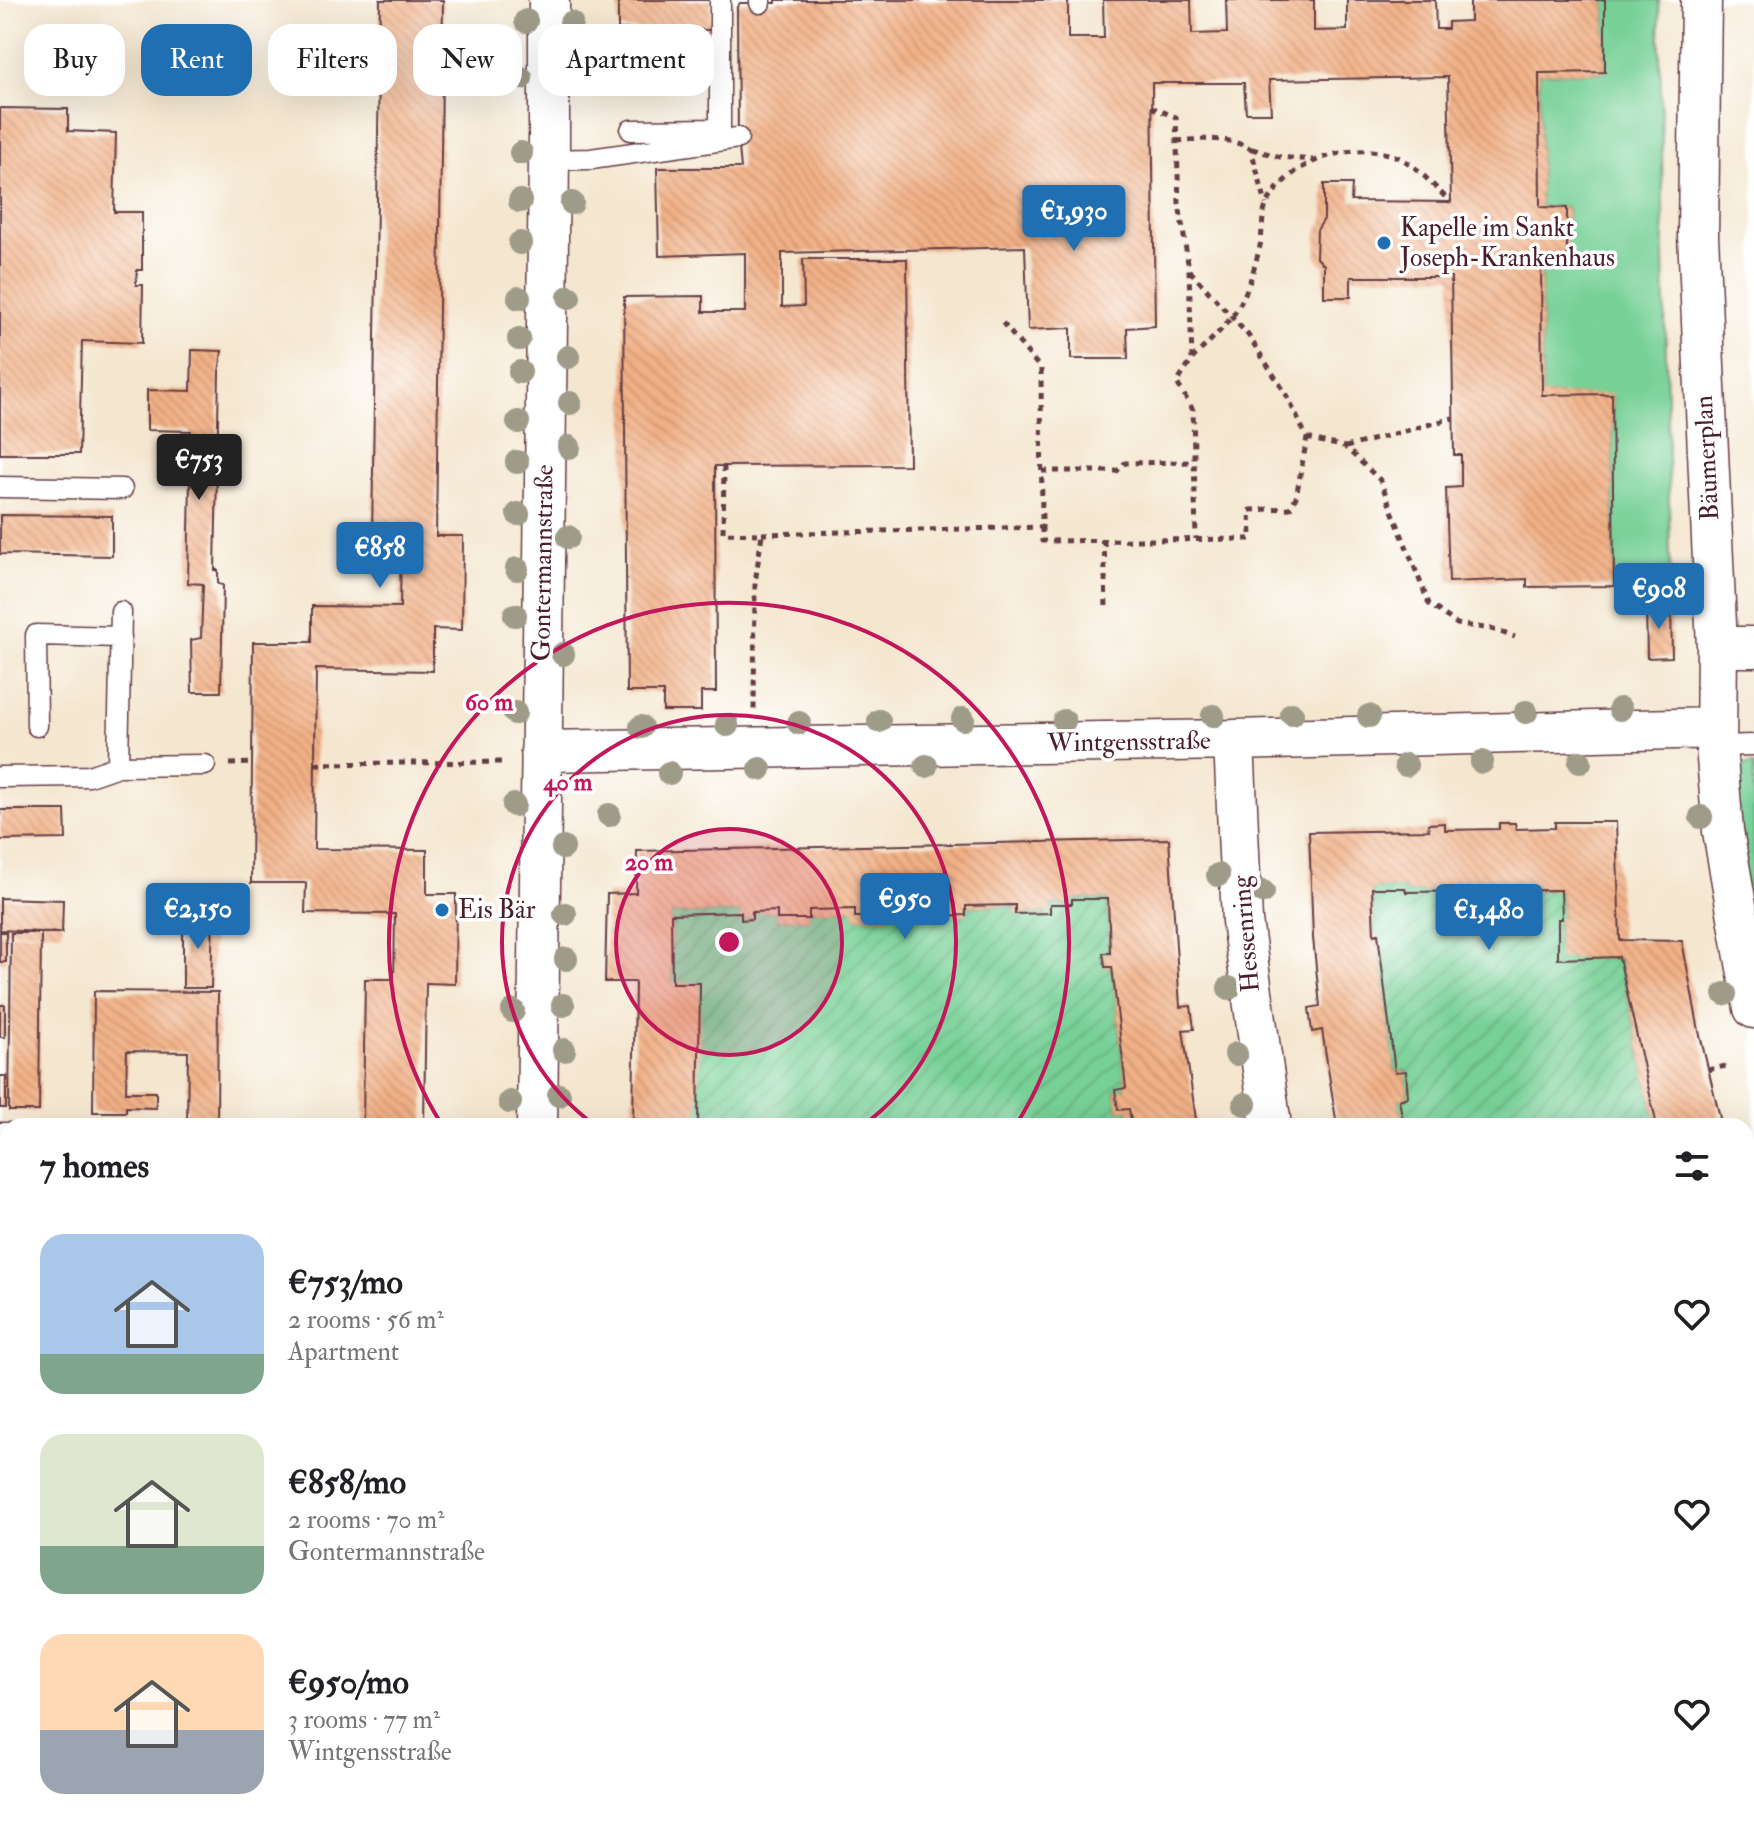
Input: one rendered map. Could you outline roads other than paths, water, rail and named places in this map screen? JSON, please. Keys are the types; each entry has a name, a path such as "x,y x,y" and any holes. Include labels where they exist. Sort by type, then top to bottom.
{"street":[{"name":"Gontermannstraße","path":"537,1118 523,757 549,160 549,0"},
{"name":"Bäumerplan","path":"1701,0 1698,235 1735,647 1723,831 1754,1008"},
{"name":"Wintgensstraße","path":"523,757 1234,740 1729,740"},
{"name":"Hessenring","path":"1234,740 1242,921 1270,1118"}],"lane":[{"path":"631,130 720,129 720,0"},
{"path":"549,160 591,159 738,138"},
{"path":"0,487 122,489"},
{"path":"118,766 121,612"},
{"path":"37,726 36,635 121,637"},
{"path":"0,777 89,776 118,766 205,765"}],"place":[{"name":"Kapelle im Sankt Joseph-Krankenhaus","path":"1384,243"},
{"name":"Eis Bär","path":"442,910"}]}
